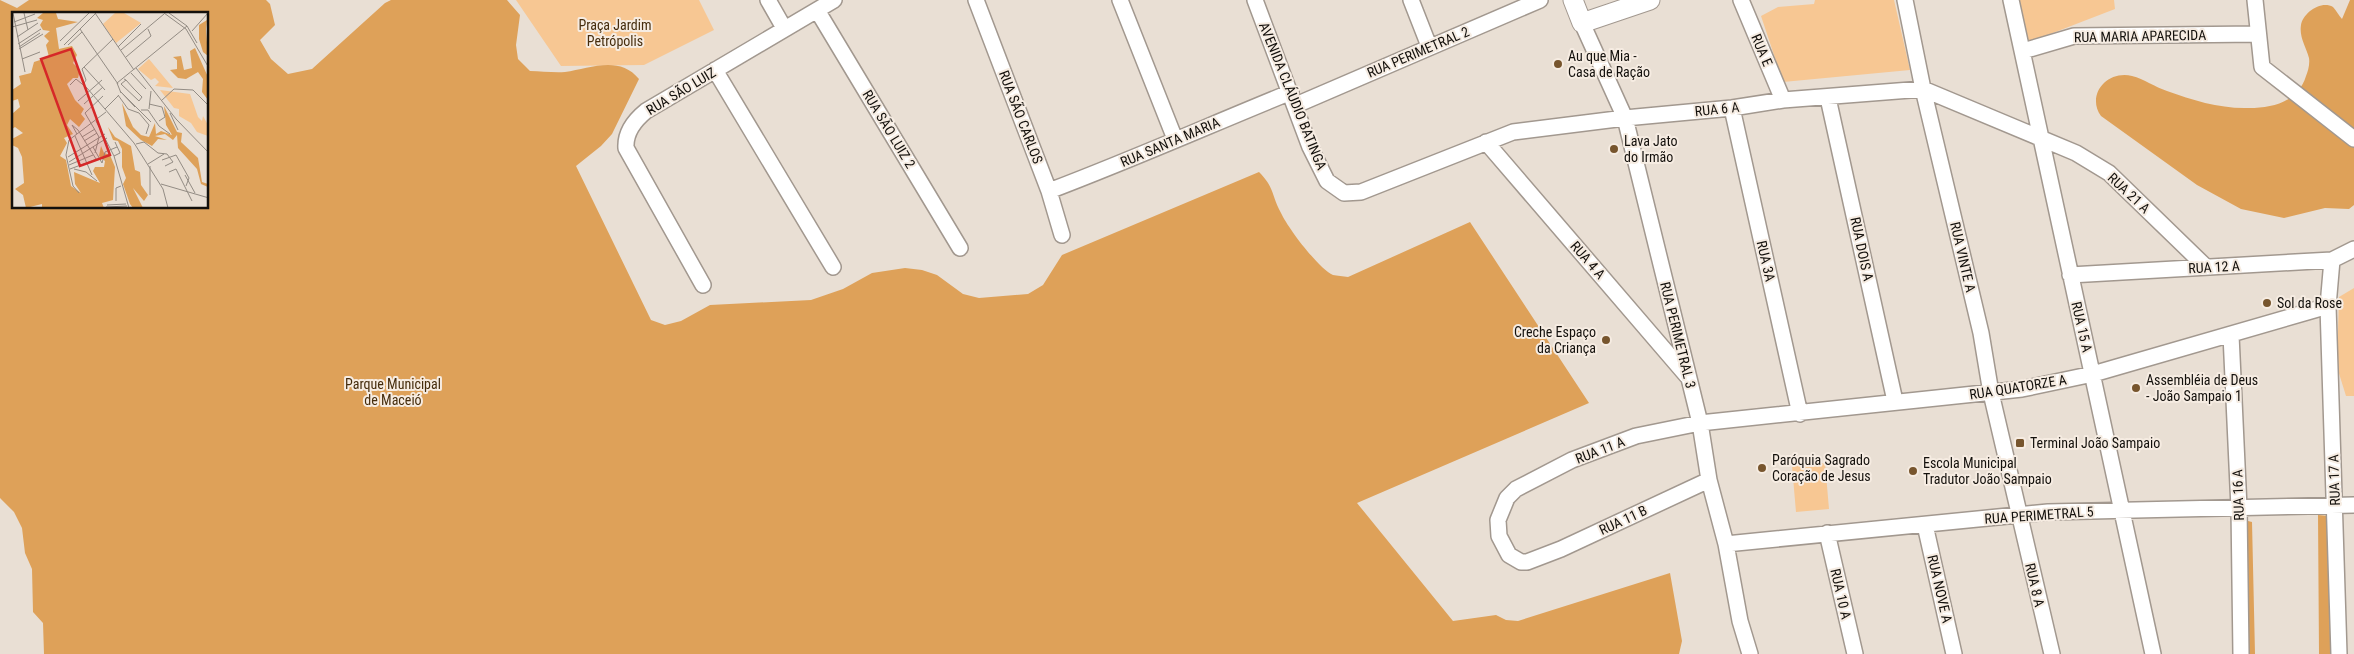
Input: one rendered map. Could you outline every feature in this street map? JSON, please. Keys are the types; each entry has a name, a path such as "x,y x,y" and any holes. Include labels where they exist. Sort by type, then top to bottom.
{"street":[{"path":"768,0 784,28"},
{"name":"RUA SÃO LUIZ","path":"703,284 626,148 626,140 635,120 646,111 834,0"},
{"name":"RUA SÃO CARLOS","path":"976,0 1049,191 1062,235"},
{"path":"1120,0 1175,139"},
{"name":"AVENIDA CLÁUDIO BATINGA","path":"1255,0 1310,147 1327,181 1344,193 1361,192 1394,180"},
{"path":"1411,0 1429,46"},
{"name":"RUA PERIMETRAL 2","path":"1293,98 1429,46 1540,0"},
{"path":"1573,0 1582,23 1650,0"},
{"name":"RUA E","path":"1741,0 1783,100"},
{"name":"RUA VINTE A","path":"1905,0 1922,88 1981,333 1991,393 2019,515"},
{"name":"RUA 15 A","path":"2010,0 2023,51 2070,275 2094,374 2153,654"},
{"path":"2255,0 2262,67 2354,139"},
{"name":"RUA SÃO LUIZ 2","path":"817,10 960,248"},
{"name":"RUA PERIMETRAL 3","path":"1582,23 1625,118 1690,379 1700,423 1709,480 1726,544 1740,621 1750,654"},
{"name":"RUA MARIA APARECIDA","path":"2023,51 2074,36 2258,34"},
{"path":"715,70 833,267"},
{"name":"RUA 6 A","path":"1394,180 1513,132 1625,118 1732,108 1783,100 1828,98 1922,88 2040,137"},
{"name":"RUA SANTA MARIA","path":"1049,191 1135,158 1175,139 1293,98"},
{"name":"RUA DOIS A","path":"1828,98 1895,401"},
{"name":"RUA 3A","path":"1732,108 1800,414"},
{"name":"RUA 21 A","path":"2040,137 2076,153 2109,173 2206,267"},
{"name":"RUA 4 A","path":"1486,142 1690,379"},
{"name":"RUA 12 A","path":"2070,275 2332,260 2354,249"},
{"name":"RUA 17 A","path":"2332,260 2328,306 2336,506 2339,654"},
{"name":"RUA QUATORZE A","path":"1700,423 1800,414 1895,401 1991,393 2094,374 2231,336 2328,306"},
{"name":"RUA 16 A","path":"2231,336 2239,508 2241,654"},
{"name":"RUA 11 A","path":"1536,559 1521,562 1509,555 1500,536 1498,520 1507,498 1516,489 1572,460 1636,436 1700,423"},
{"name":"RUA 11 B","path":"1536,559 1560,550 1709,480"},
{"name":"RUA PERIMETRAL 5","path":"1726,544 2019,515 2121,509 2354,506"},
{"name":"RUA 8 A","path":"2019,515 2052,654"},
{"name":"RUA NOVE A","path":"1925,525 1954,654"},
{"name":"RUA 10 A","path":"1827,533 1855,654"}],"green space":[{"name":"Parque Municipal de Maceió","path":"0,0 17,8 29,0 266,0 270,4 275,25 260,40 271,59 288,74 312,69 385,3 391,0 507,0 520,15 516,45 518,59 530,71 565,72 594,66 614,65 623,67 639,79 612,134 601,146 576,166 651,320 665,325 681,321 710,305 811,300 843,289 872,273 905,268 922,270 937,275 963,294 979,298 1028,294 1043,285 1062,255 1259,172 1268,183 1281,213 1297,237 1312,256 1333,275 1348,277 1470,222 1589,403 1357,503 1453,621 1496,615 1506,620 1518,621 1670,573 1682,641 1679,654 44,654 43,623 33,612 32,569 25,553 22,528 14,512 0,498"},
{"name":"Praça Jardim Petrópolis","path":"516,0 699,0 714,30 644,65 561,66"},
{"path":"1815,0 1894,0 1910,70 1783,82 1761,16 1778,7 1814,4"},
{"path":"2015,0 2114,0 2115,9 2024,44"},
{"path":"2350,0 2354,0 2354,205 2349,209 2325,208 2284,218 2241,209 2197,185 2101,116 2097,108 2096,100 2102,86 2107,80 2123,75 2136,77 2167,91 2215,105 2234,108 2254,108 2282,102 2297,93 2308,70 2309,58 2302,38 2302,20 2313,9 2323,5 2333,7 2342,19"},
{"path":"2354,288 2354,396 2346,396 2337,367 2339,297"},
{"path":"1825,463 1829,509 1796,512 1792,466"},
{"path":"2318,515 2329,516 2331,654 2319,654"},
{"path":"2244,520 2252,522 2255,654 2246,654"}],"place":[{"name":"Au que Mia - Casa de Ração","path":"1558,64"},
{"name":"Lava Jato do Irmão","path":"1614,149"},
{"name":"Sol da Rose","path":"2267,303"},
{"name":"Creche Espaço da Criança","path":"1606,340"},
{"name":"Assembléia de Deus - João Sampaio 1","path":"2136,388"},
{"name":"Terminal João Sampaio","path":"2020,443"},
{"name":"Paróquia Sagrado Coração de Jesus","path":"1762,468"},
{"name":"Escola Municipal Tradutor João Sampaio","path":"1913,471"}]}
